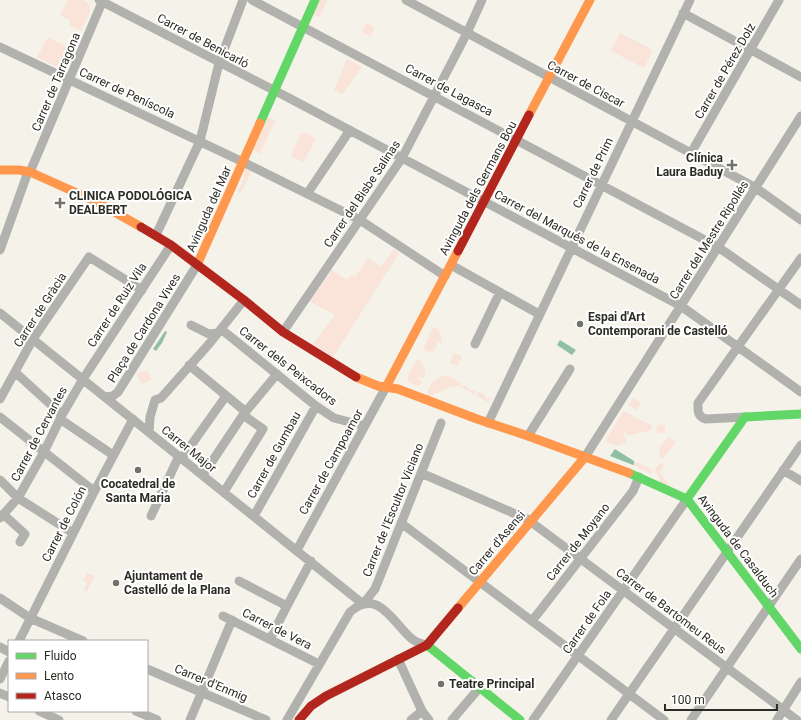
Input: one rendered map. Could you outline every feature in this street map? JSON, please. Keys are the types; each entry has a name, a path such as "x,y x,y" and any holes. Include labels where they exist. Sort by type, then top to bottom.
{"street":[{"path":"156,236 200,141 219,63 243,0"},
{"path":"252,0 303,26"},
{"name":"Avinguda del Mar","path":"198,265 315,0"},
{"name":"Carrer de Ciscar","path":"406,0 756,188 801,220"},
{"name":"Carrer del Bisbe Salinas","path":"283,332 402,158 467,33 482,0"},
{"name":"Avinguda dels Germans Bou","path":"386,387 590,0"},
{"name":"Carrer de Prim","path":"488,423 690,0"},
{"name":"Carrer de Pérez Dolz","path":"691,154 779,0"},
{"name":"Carrer de Benicarló","path":"102,1 274,91"},
{"name":"Carrer de Tarragona","path":"0,250 26,172 70,80 102,1"},
{"path":"683,13 801,77"},
{"name":"Carrer de Lagasca","path":"303,26 718,247 801,305"},
{"path":"0,57 2,47"},
{"name":"Carrer de Peníscola","path":"2,47 243,162"},
{"name":"Carrer del Marqués de la Ensenada","path":"274,91 681,306 801,392"},
{"name":"Carrer del Mestre Ripollés","path":"585,457 801,116"},
{"path":"308,194 350,130"},
{"name":"Avinguda del Mar","path":"243,162 360,220 445,276"},
{"path":"0,164 26,172"},
{"path":"0,170 26,172"},
{"name":"Avinguda de Casalduch","path":"26,172 97,202 171,245 244,300 283,332 355,377 378,386 398,389 488,423 528,436 639,477 688,499 801,649"},
{"name":"Carrer de Ruiz Vila","path":"83,379 171,245"},
{"name":"Carrer de Gràcia","path":"0,399 33,339 89,257 142,290"},
{"path":"801,258 698,403 698,413 701,418 706,419 801,414"},
{"name":"Plaça de Cardona Vives","path":"106,397 113,396 118,392 198,265"},
{"path":"451,265 539,314"},
{"path":"475,344 500,292"},
{"path":"149,432 150,417 155,400 161,398 220,331 244,300"},
{"name":"Carrer Major","path":"0,313 363,604"},
{"path":"191,326 210,334 220,331"},
{"name":"Carrer dels Peixcadors","path":"220,331 277,374 316,406 334,418 365,426"},
{"path":"189,366 263,429 224,492"},
{"path":"528,436 570,369"},
{"path":"15,372 61,417 113,455"},
{"path":"203,475 244,413 277,374"},
{"name":"Carrer de Cervantes","path":"2,516 18,498 83,379"},
{"name":"Carrer de Campoamor","path":"296,550 386,387"},
{"path":"151,516 181,457 226,396"},
{"name":"Carrer de Gumbau","path":"254,516 316,406"},
{"path":"0,417 94,491"},
{"path":"688,499 745,417"},
{"name":"Carrer de Colón","path":"19,640 73,532 132,419"},
{"name":"Carrer de l'Escultor Viciano","path":"287,720 350,612 358,605 363,604 375,589 441,423"},
{"path":"611,720 801,445"},
{"name":"Carrer d'Asensi","path":"427,645 585,457"},
{"path":"784,470 801,481"},
{"name":"Carrer de Bartomeu Reus","path":"421,473 527,519 797,720"},
{"name":"Carrer de Moyano","path":"532,621 633,491 639,477"},
{"path":"0,480 18,498 73,532"},
{"name":"Carrer de Fola","path":"533,720 688,499"},
{"path":"2,516 25,534 20,542"},
{"path":"401,523 664,720"},
{"path":"691,720 801,559"},
{"path":"270,639 311,561"},
{"path":"239,581 286,606"},
{"path":"0,598 30,618 81,640"},
{"path":"363,604 370,603 378,605 385,610 413,640 427,645 520,720"},
{"name":"Carrer de Vera","path":"202,692 228,618 319,664"},
{"path":"299,720 305,712 319,700 427,645"},
{"path":"398,659 422,710 429,720"},
{"path":"0,679 8,663"},
{"name":"Carrer d'Enmig","path":"148,669 266,720"},
{"path":"777,720 801,682"},
{"path":"452,720 480,687"},
{"path":"190,720 202,692"},
{"path":"411,720 422,710"},
{"path":"41,712 59,720"},
{"path":"138,712 157,720"}],"shaded area":[{"path":"68,0 84,0 89,4 90,11 81,31 69,25 71,21 60,15"},
{"path":"318,0 327,0 320,17 312,14"},
{"path":"367,23 375,28 370,36 362,32"},
{"path":"620,33 653,50 644,68 611,51"},
{"path":"48,37 73,50 67,65 64,67 48,63 37,57"},
{"path":"347,59 362,67 342,94 334,90"},
{"path":"267,117 275,120 260,154 253,150"},
{"path":"303,132 316,139 303,162 291,156 300,134 302,135"},
{"path":"245,168 251,172 241,193 238,192 244,178"},
{"path":"394,249 399,253 333,357 313,344 335,315 309,301 332,270 347,280 351,275 355,277 368,258 381,267"},
{"path":"433,327 438,329 442,344 438,342 434,351 425,352 426,350 423,349"},
{"path":"165,331 167,332 156,351 153,349"},
{"path":"560,340 576,350 572,355 557,345"},
{"path":"454,353 462,356 458,366 450,363"},
{"path":"417,359 422,362 426,374 423,378 419,376 418,379 422,381 420,385 416,386 409,382 407,378"},
{"path":"147,370 152,380 141,383 137,374"},
{"path":"446,375 459,382 461,386 466,386 470,390 475,390 474,393 477,395 479,392 484,394 485,398 491,398 488,402 459,386 450,387 426,398 432,383"},
{"path":"633,398 641,402 637,410 629,405"},
{"path":"624,411 652,426 651,430 627,436 626,431 623,432 627,442 621,445 607,442 606,439"},
{"path":"661,424 666,429 661,434 656,429"},
{"path":"669,437 676,442 664,458 659,457 660,446"},
{"path":"615,449 634,461 634,464 633,465 610,456"},
{"path":"634,461 650,468 653,472 651,474 633,465 635,462"},
{"path":"660,463 664,465 660,473 672,488 659,481 660,477 656,473 655,469"},
{"path":"87,573 95,576 87,591 84,590 87,582 83,581"}],"traffic: fast":[{"path":"260,123 315,0"},
{"path":"687,499 745,417 801,414"},
{"path":"629,473 687,499 801,649"},
{"path":"427,645 520,720"}],"traffic: slow":[{"path":"529,115 590,0"},
{"path":"197,265 260,123"},
{"path":"0,170 19,170 30,172 97,202 141,227"},
{"path":"386,387 458,251"},
{"path":"356,377 378,386 398,389 629,473"},
{"path":"458,608 585,457"}],"traffic: jam":[{"path":"458,251 529,115"},
{"path":"141,227 171,245 244,300 283,332 356,377"},
{"path":"299,720 311,706 326,696 427,645 458,608"}],"place":[{"name":"Clínica Laura Baduy","path":"732,165"},
{"name":"CLINICA PODOLÓGICA DEALBERT","path":"60,203"},
{"name":"Espai d'Art Contemporani de Castelló","path":"580,324"},
{"name":"Cocatedral de Santa Maria","path":"138,470"},
{"name":"Ajuntament de Castelló de la Plana","path":"116,583"},
{"name":"Teatre Principal","path":"441,684"}]}
